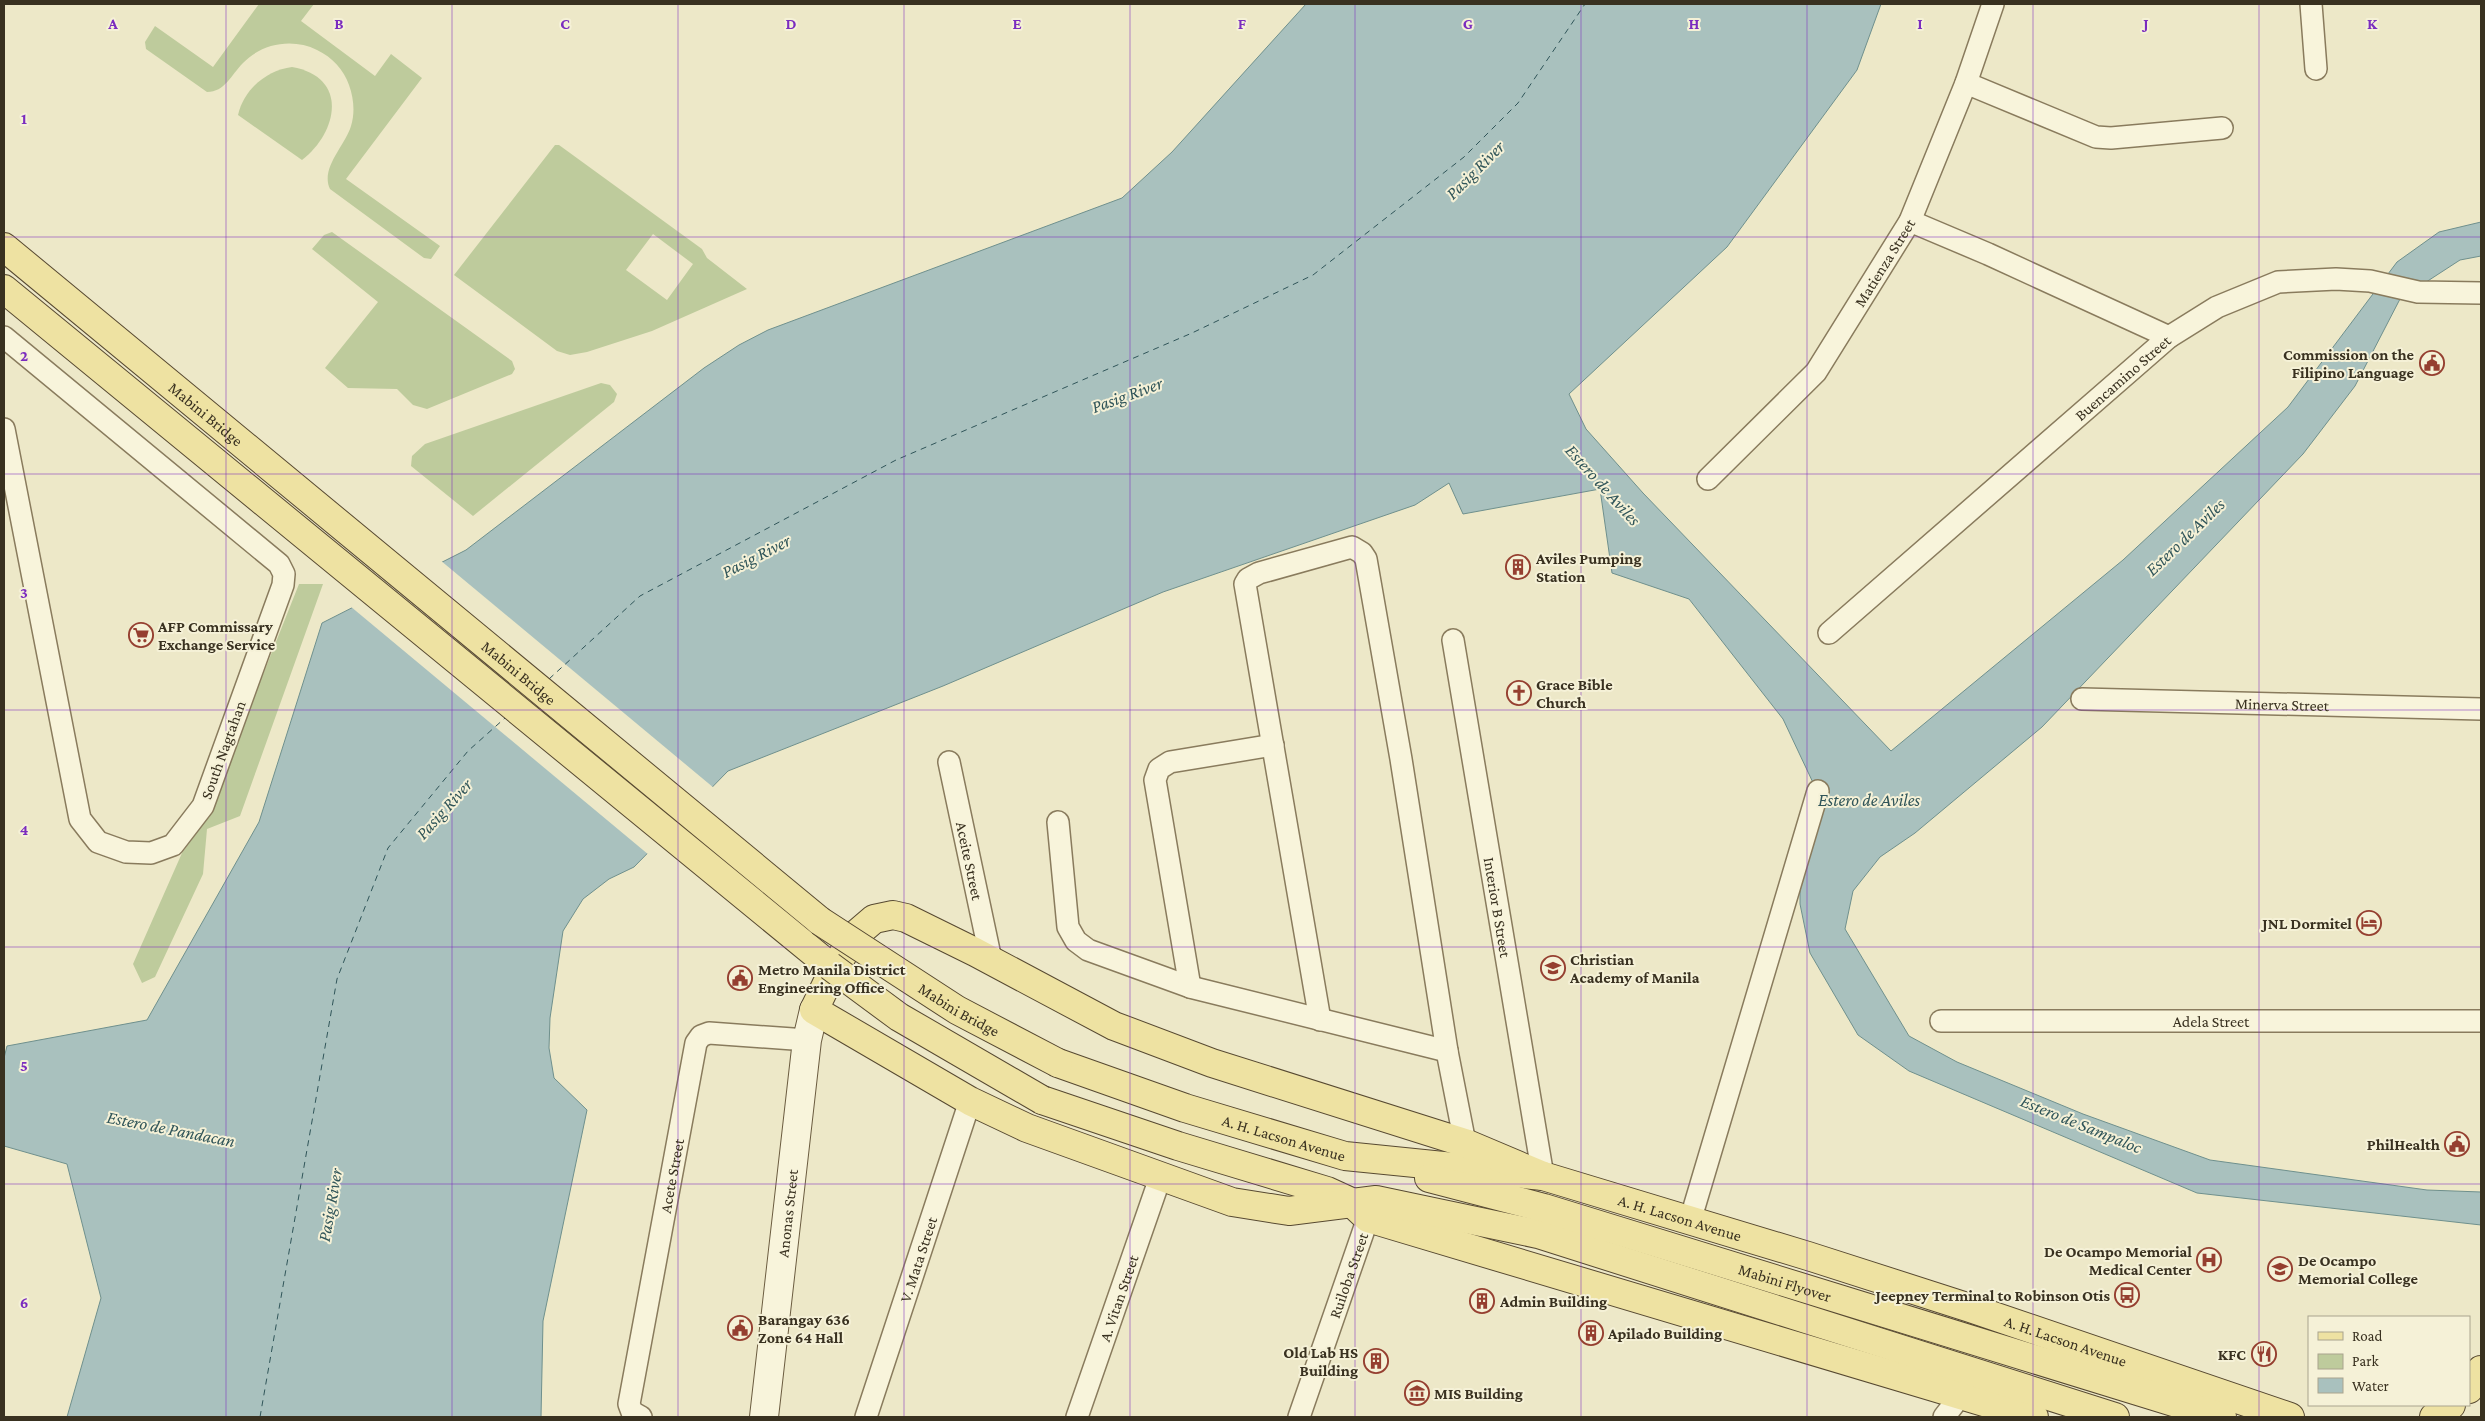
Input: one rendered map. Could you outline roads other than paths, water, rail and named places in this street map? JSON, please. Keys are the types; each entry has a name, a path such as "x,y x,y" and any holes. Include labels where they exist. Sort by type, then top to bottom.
{"main road":[{"name":"Mabini Bridge","path":"4,247 820,920 957,1010 1058,1063"},
{"name":"Mabini Bridge","path":"4,290 799,942 899,1017 1042,1100 1178,1146 1327,1191 1360,1210"},
{"path":"814,1010 853,937 874,919 893,915 906,918 992,960 1114,1026 1194,1057 1465,1143 1543,1176"},
{"name":"Mabini Flyover","path":"814,1010 970,1101 1027,1128 1160,1178 1232,1202 1289,1211 1360,1210 1376,1200 1541,1221 2222,1417"},
{"name":"A. H. Lacson Avenue","path":"1058,1063 1185,1108 1345,1156 1543,1176 1970,1308 2290,1417"},
{"name":"Mabini Flyover","path":"1345,1156 2115,1417"},
{"path":"1360,1210 2034,1417"},
{"path":"2470,1387 2481,1370"},
{"path":"2434,1417 2450,1406"}],"street":[{"name":"Matienza Street","path":"1708,478 1816,372 1910,221 1966,83 1993,4"},
{"path":"2311,4 2316,69"},
{"path":"1966,83 2096,137 2111,138 2222,128"},
{"path":"1910,221 1988,254 2169,337"},
{"name":"Buencamino Street","path":"1829,633 2169,337 2217,307 2278,282 2336,279 2370,281 2418,292 2481,293"},
{"name":"South Nagtahan","path":"4,337 279,564 284,574 283,585 203,806 173,845 151,854 126,852 98,842 80,818 4,429"},
{"path":"1320,1020 1245,584 1248,579 1259,573 1346,548 1358,549 1366,559 1401,759 1447,1051 1465,1143"},
{"name":"Interior B Street","path":"1453,640 1543,1176"},
{"name":"Minerva Street","path":"2082,699 2481,709"},
{"path":"1190,988 1155,780 1158,769 1170,762 1273,744"},
{"name":"Aceite Street","path":"949,762 992,960"},
{"path":"1690,1221 1818,792"},
{"path":"1058,822 1068,927 1076,942 1088,950 1190,988 1447,1051"},
{"name":"Anonas Street","path":"764,1417 807,1040 814,1010"},
{"name":"Adela Street","path":"1941,1020 2481,1021"},
{"name":"Acete Street","path":"641,1417 632,1412 629,1404 696,1043 701,1036 709,1033 807,1040"},
{"name":"V. Mata Street","path":"866,1417 970,1101"},
{"name":"A. Vitan Street","path":"1077,1417 1160,1178"},
{"name":"Ruiloba Street","path":"1299,1417 1360,1210"},
{"path":"1944,1417 1961,1395"}],"water":[{"path":"1306,4 1881,4 1857,70 1727,247 1569,394 1586,429 1643,493 1891,751 2123,560 2288,407 2397,262 2439,232 2481,222 2481,256 2460,260 2400,299 2355,386 2303,454 2042,727 1915,833 1880,857 1853,891 1845,929 1909,1036 1957,1062 2083,1114 2210,1160 2427,1190 2481,1192 2481,1225 2197,1193 1909,1071 1858,1035 1810,953 1800,904 1800,853 1816,789 1783,719 1689,599 1612,573 1600,489 1463,514 1449,483 1415,505 1163,592 943,686 728,771 634,867 609,879 583,899 563,931 550,1018 549,1048 554,1078 587,1110 543,1321 541,1417 67,1417 101,1298 67,1164 4,1146 4,1058 7,1046 147,1020 259,822 322,623 466,550 704,368 739,345 768,330 1122,198 1172,152"}],"place":[{"name":"Commission on the Filipino Language","path":"2432,363"},
{"name":"Aviles Pumping Station","path":"1518,567"},
{"name":"AFP Commissary Exchange Service","path":"141,635"},
{"name":"Grace Bible Church","path":"1519,693"},
{"name":"JNL Dormitel","path":"2369,923"},
{"name":"Christian Academy of Manila","path":"1553,968"},
{"name":"Metro Manila District Engineering Office","path":"740,978"},
{"name":"PhilHealth","path":"2457,1144"},
{"name":"De Ocampo Memorial Medical Center","path":"2209,1260"},
{"name":"De Ocampo Memorial College","path":"2280,1269"},
{"name":"Jeepney Terminal to Robinson Otis","path":"2127,1295"},
{"name":"Admin Building","path":"1482,1301"},
{"name":"Barangay 636 Zone 64 Hall","path":"740,1328"},
{"name":"Apilado Building","path":"1591,1333"},
{"name":"KFC","path":"2264,1354"},
{"name":"Old Lab HS Building","path":"1376,1361"},
{"name":"MIS Building","path":"1417,1393"}],"water label":[{"name":"Pasig River","path":"1475,170"},
{"name":"Pasig River","path":"1127,395"},
{"name":"Estero de Aviles","path":"1603,485"},
{"name":"Estero de Aviles","path":"2185,537"},
{"name":"Pasig River","path":"756,556"},
{"name":"Estero de Aviles","path":"1869,800"},
{"name":"Pasig River","path":"444,809"},
{"name":"Estero de Sampaloc","path":"2081,1124"},
{"name":"Estero de Pandacan","path":"171,1129"},
{"name":"Pasig River","path":"330,1205"}]}
